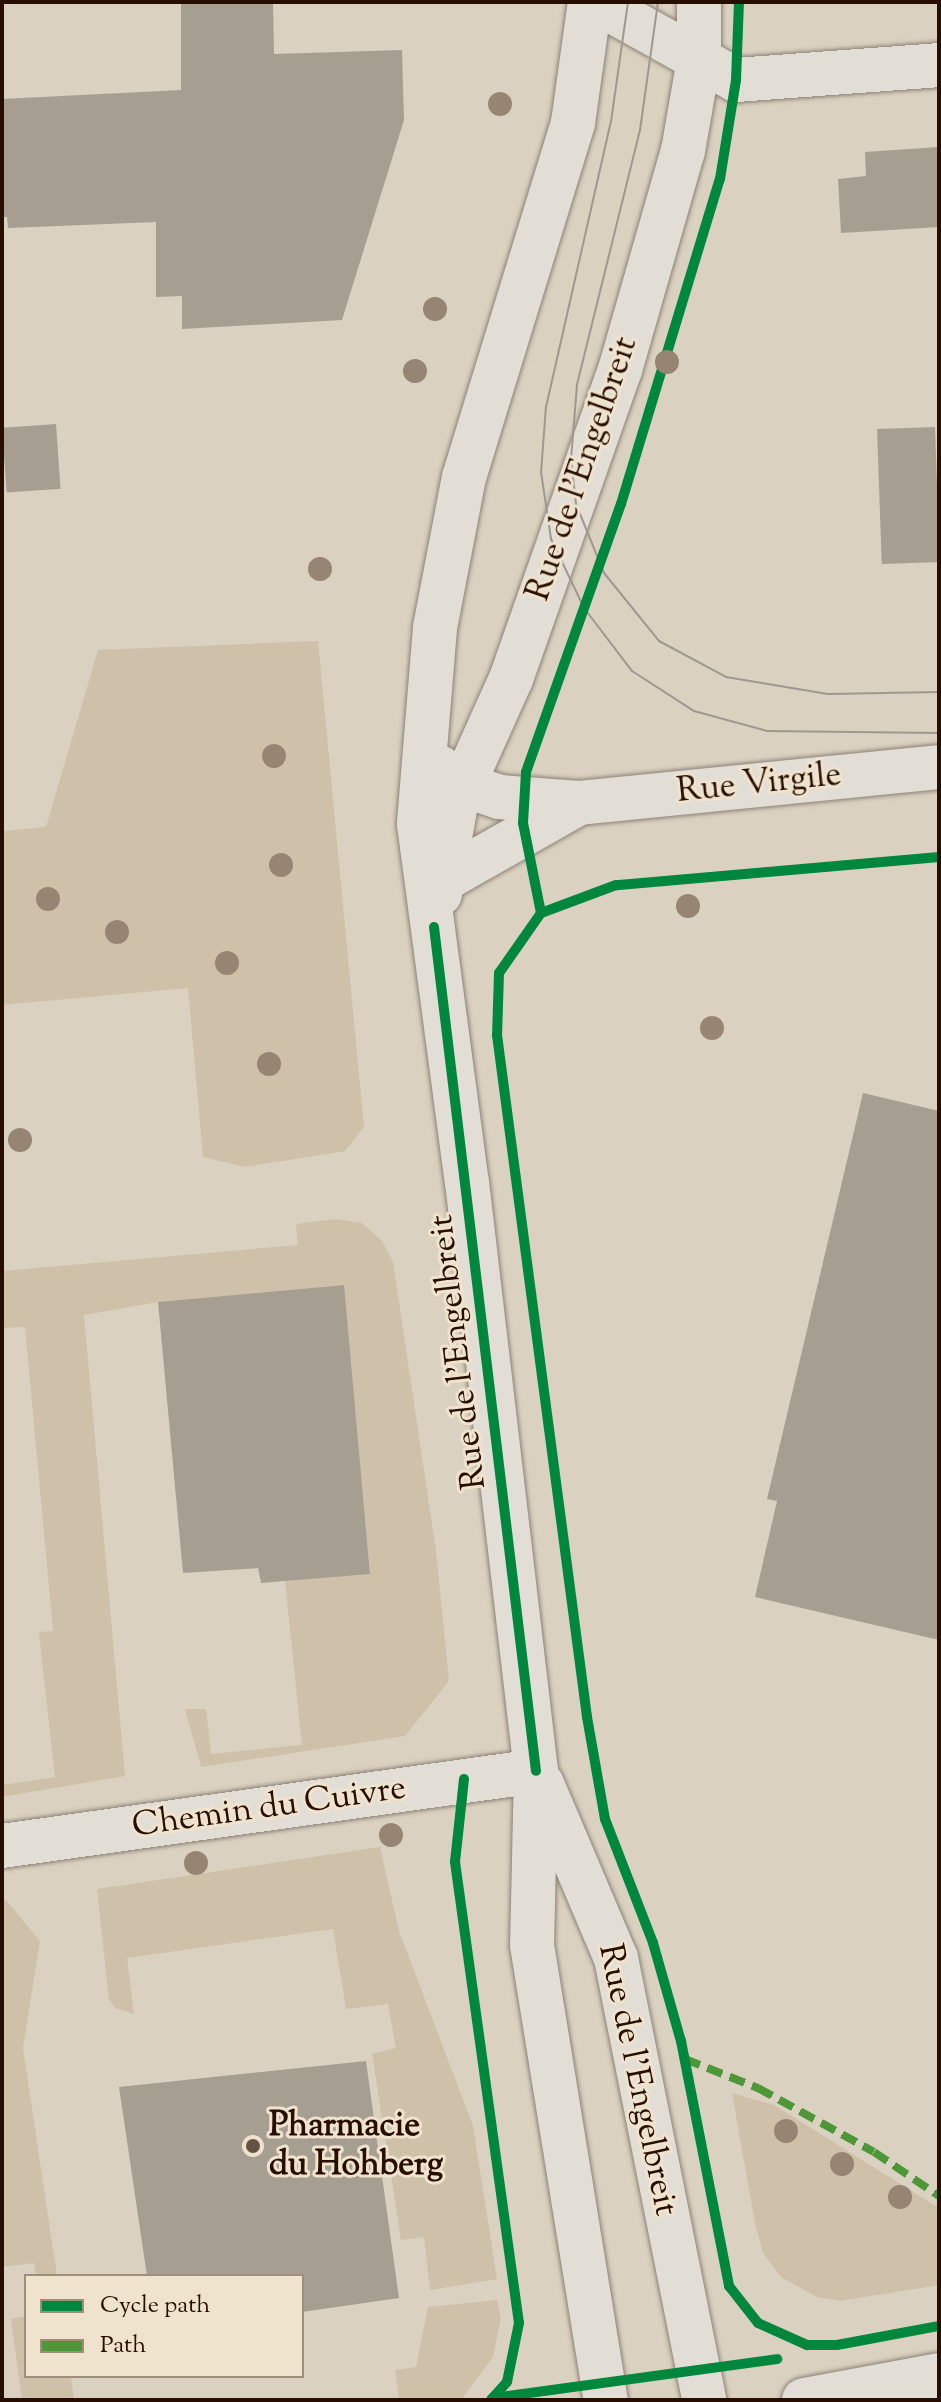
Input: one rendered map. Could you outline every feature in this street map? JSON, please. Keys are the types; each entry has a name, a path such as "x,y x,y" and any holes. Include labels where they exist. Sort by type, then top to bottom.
{"street":[{"path":"593,2 736,80 939,65"},
{"name":"Rue de l'Engelbreit","path":"593,2 573,123 464,477 435,628 419,824 536,1771 532,1945 606,2400"},
{"name":"Rue de l'Engelbreit","path":"434,927 463,785 511,679 620,370 683,151 699,59 699,2"},
{"name":"Rue Virgile","path":"424,754 463,785 499,797 579,803 939,767"},
{"name":"Rue Virgile","path":"443,880 579,803"},
{"name":"Rue de l'Engelbreit","path":"536,1771 616,1958 704,2400"},
{"name":"Chemin du Cuivre","path":"2,1846 536,1771"},
{"path":"804,2400 939,2375"}],"shaded area":[{"path":"318,641 364,1127 345,1151 245,1167 203,1157 188,988 2,1005 2,831 46,827 98,650"},
{"path":"337,1219 362,1223 382,1241 393,1262 436,1551 449,1681 405,1736 201,1767 185,1709 206,1709 211,1754 302,1745 285,1581 370,1573 343,1285 158,1302 84,1315 125,1776 2,1797 2,1785 55,1777 39,1632 53,1631 25,1327 2,1328 2,1271 298,1245 296,1224"},
{"path":"380,1847 399,1931 473,2126 497,2279 430,2290 424,2237 401,2240 372,2054 396,2048 388,2004 346,2009 333,1929 127,1958 134,2014 115,2008 109,1999 97,1889"},
{"path":"6,1900 40,1941 23,2048 57,2274 36,2274 34,2263 2,2267 2,1901"},
{"path":"732,2093 774,2105 939,2208 939,2285 840,2301 817,2297 781,2277 763,2253 755,2223"},
{"path":"497,2300 501,2318 493,2357 461,2400 399,2400 395,2370 416,2367 428,2307"},
{"path":"24,2316 24,2378 71,2378 74,2400 22,2400 11,2319"}],"building":[{"path":"273,2 274,54 402,50 404,120 342,320 182,329 182,296 156,297 156,222 8,228 7,217 2,217 2,99 181,90 181,4"},
{"path":"939,147 939,227 841,233 838,179 866,176 865,152"},
{"path":"56,424 61,489 7,493 2,428"},
{"path":"935,427 939,562 882,564 877,429"},
{"path":"863,1093 939,1111 939,1640 755,1597 777,1501 767,1499"},
{"path":"344,1285 370,1574 261,1583 258,1568 183,1573 158,1302"},
{"name":"Pharmacie du Hohberg","path":"366,2061 399,2298 304,2312 304,2274 147,2274 119,2087"}],"tram line":[{"path":"628,2 611,121 546,406 541,472 551,539 584,608 632,671 694,711 767,731 939,733"},
{"path":"658,2 640,130 577,385 571,460 576,504 604,573 659,641 726,677 828,694 939,692"}],"marked path":[{"path":"685,2059 758,2088 874,2152 939,2196"}],"cycle path":[{"path":"541,913 523,823 526,772 621,504 720,179 736,80 739,2"},
{"path":"939,857 616,885 541,913 499,973 497,1035 587,1717 605,1819 653,1943 681,2041 729,2286 758,2323 807,2345 837,2345 939,2326"},
{"path":"434,927 536,1771"},
{"path":"464,1779 455,1862 519,2323 507,2382 491,2400"},
{"path":"493,2398 777,2359"}],"place":[{"name":"Pharmacie du Hohberg","path":"253,2146"}]}
